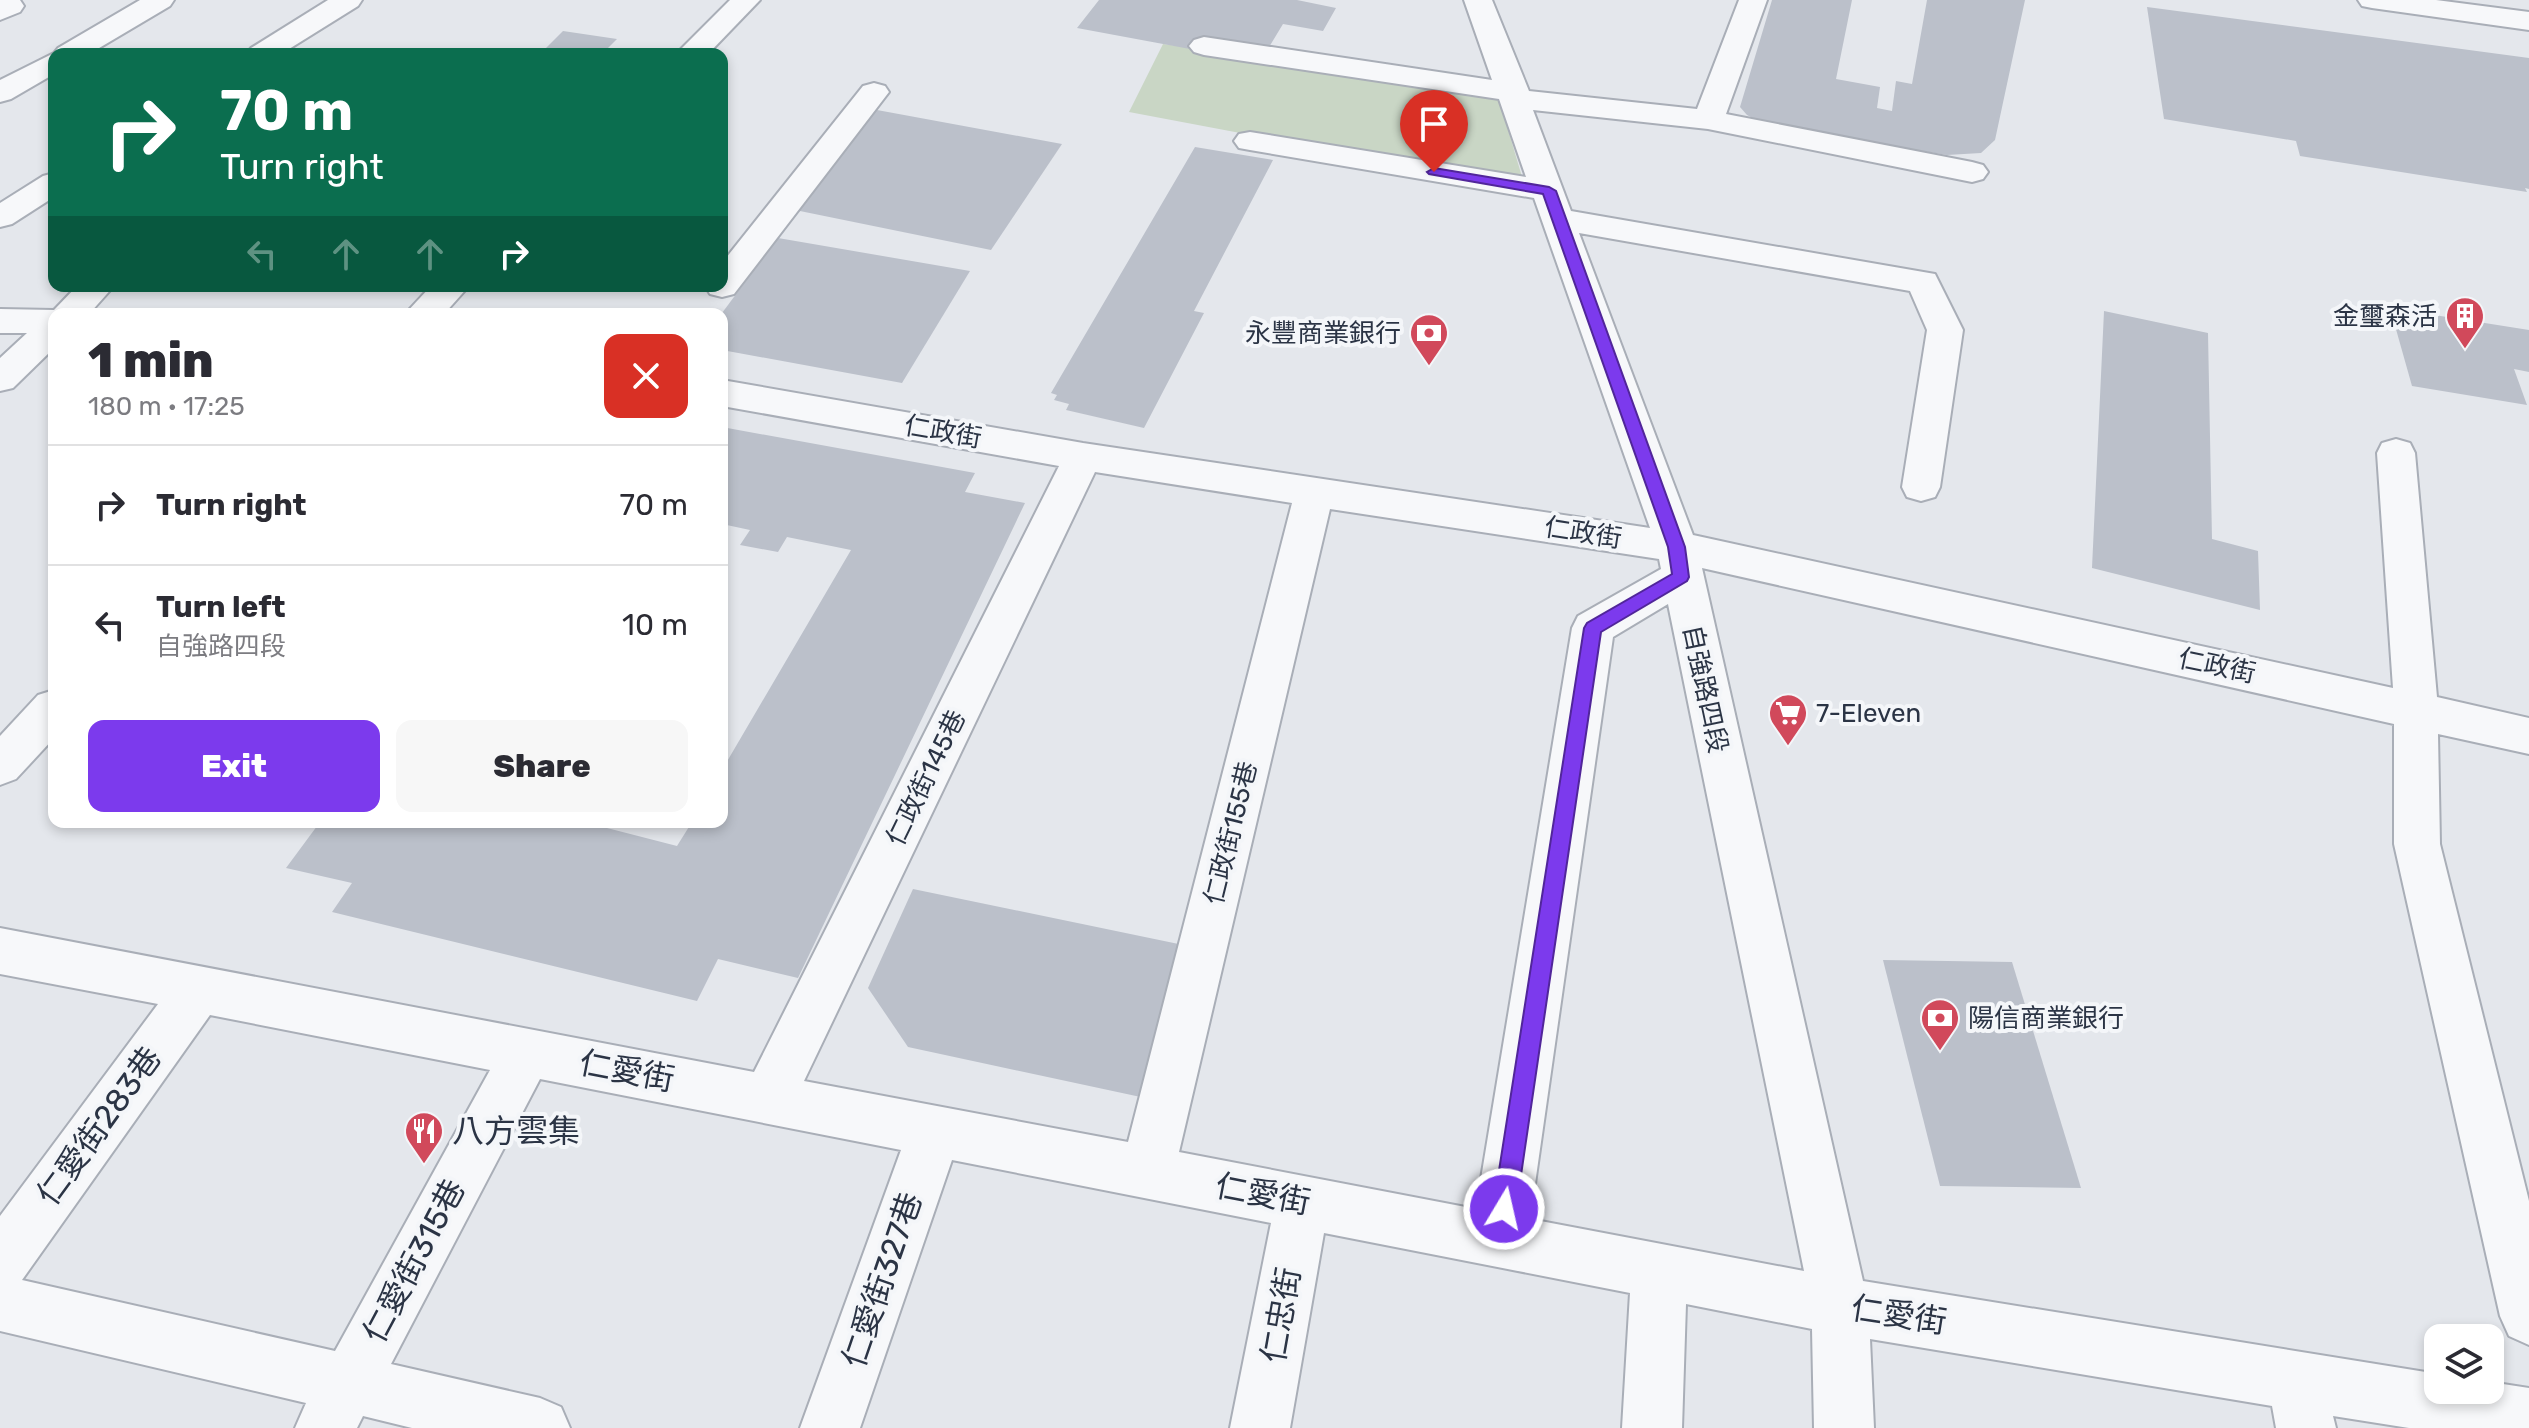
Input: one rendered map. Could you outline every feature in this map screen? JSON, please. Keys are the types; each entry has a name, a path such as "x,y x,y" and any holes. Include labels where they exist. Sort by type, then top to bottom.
{"street":[{"path":"78,48 160,0"},
{"path":"271,48 348,0"},
{"path":"697,48 746,0"},
{"name":"自強路四段","path":"1478,0 1515,95 1679,562 1840,1306 1844,1428"},
{"path":"1708,120 1753,0"},
{"path":"2372,0 2493,8 2529,21"},
{"path":"1204,46 1515,95 1708,120 1972,172"},
{"path":"0,93 48,65"},
{"path":"728,278 874,92"},
{"path":"1250,141 1923,282 1945,330 1921,487"},
{"path":"0,217 48,187"},
{"path":"75,308 91,292"},
{"path":"429,308 446,292"},
{"path":"705,308 717,292"},
{"path":"0,321 48,322"},
{"path":"0,379 48,334"},
{"name":"仁政街","path":"728,394 1083,457 1314,493 1679,562 2416,710 2529,736"},
{"path":"2396,453 2416,710 2417,844 2529,1316"},
{"name":"仁政街145巷","path":"768,1099 1083,457"},
{"name":"仁政街155巷","path":"1147,1172 1314,493"},
{"path":"1499,1240 1593,628 1679,562"},
{"path":"0,766 48,714"},
{"name":"仁愛街","path":"0,951 1659,1270 2301,1403 2529,1418"},
{"name":"仁愛街283巷","path":"0,1263 199,989"},
{"name":"仁愛街315巷","path":"336,1406 527,1052"},
{"name":"仁愛街327巷","path":"830,1428 935,1131"},
{"name":"仁忠街","path":"1260,1428 1302,1202"},
{"path":"1652,1428 1659,1270"},
{"path":"0,1303 336,1406 540,1428"}],"green space":[{"path":"1163,44 1496,89 1525,187 1129,112"}],"building":[{"path":"1099,0 1297,0 1336,8 1323,31 1283,24 1260,62 1077,28"},
{"path":"1772,0 1852,0 1836,79 1880,87 1877,108 1892,111 1896,81 1912,84 1927,0 2025,0 1995,140 1981,153 1947,155 1766,125 1747,115 1740,107"},
{"path":"2147,7 2529,58 2529,189 2525,188 2527,192 2300,156 2296,141 2164,119"},
{"path":"563,31 617,39 608,48 546,48"},
{"path":"877,110 1062,144 991,250 795,210"},
{"path":"1195,147 1273,160 1194,311 1204,313 1144,428 1066,410 1069,404 1054,400 1057,395 1051,393"},
{"path":"778,238 970,271 902,383 728,351 726,308"},
{"name":"金璽森活","path":"2390,308 2529,330 2529,372 2514,369 2527,405 2412,386"},
{"path":"2104,311 2208,333 2212,539 2258,551 2260,610 2092,568"},
{"path":"728,428 975,473 965,492 1025,503 798,978 718,959 697,1001 332,912 352,883 286,868 316,828 607,828 677,846 688,828 728,828 728,760 851,550 787,537 778,552 740,545 750,530 728,525"},
{"path":"913,889 1193,947 1150,1099 908,1047 868,988"},
{"path":"1883,960 2012,962 2081,1188 1940,1186"}],"place":[{"name":"金璽森活","path":"2465,350"},
{"name":"永豐商業銀行","path":"1429,367"},
{"name":"7-Eleven","path":"1788,747"},
{"name":"陽信商業銀行","path":"1940,1052"},
{"name":"八方雲集","path":"424,1165"}],"route":[{"path":"1434,172 1549,191 1677,547 1681,577 1593,628 1504,1209"}]}
